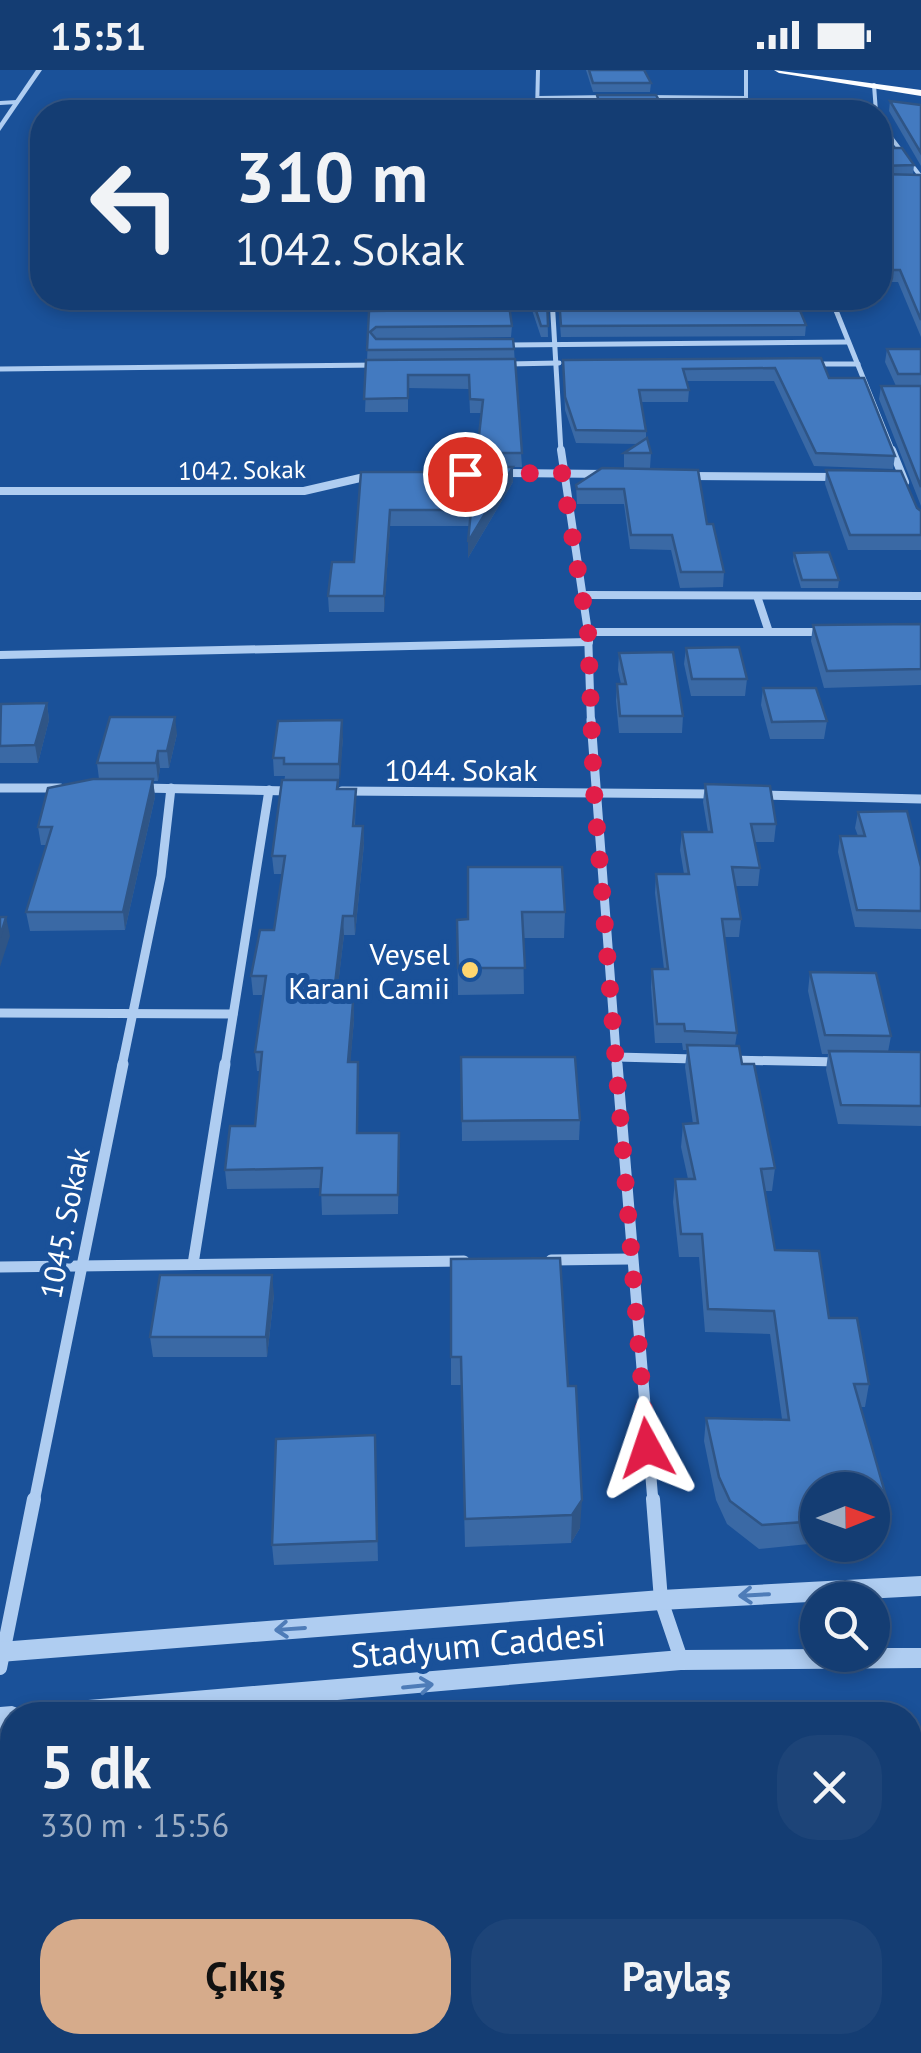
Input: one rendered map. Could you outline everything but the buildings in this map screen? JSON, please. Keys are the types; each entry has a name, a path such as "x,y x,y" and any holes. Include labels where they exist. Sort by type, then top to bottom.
{"highway":[{"path":"779,70 921,92"},
{"path":"829,70 921,84"}],"street":[{"path":"0,129 39,70"},
{"path":"538,70 538,98 616,98"},
{"path":"636,98 746,98 746,70"},
{"path":"874,85 875,100"},
{"path":"0,102 18,102"},
{"path":"892,139 921,179 907,181"},
{"path":"553,310 562,473 589,637 594,791 661,1600 681,1660"},
{"path":"835,310 909,491"},
{"path":"494,345 847,342"},
{"path":"499,364 575,363"},
{"path":"0,369 384,364"},
{"path":"802,364 858,364"},
{"path":"869,393 886,393"},
{"name":"1042. Sokak","path":"0,491 304,492 384,474"},
{"path":"490,474 620,474"},
{"path":"678,476 847,477"},
{"path":"885,477 904,477"},
{"path":"584,595 921,596"},
{"path":"757,596 769,632"},
{"path":"0,654 826,632"},
{"path":"0,788 76,788"},
{"path":"133,788 309,791"},
{"name":"1045. Sokak","path":"1,1657 161,876 172,788"},
{"path":"193,1264 268,790"},
{"name":"1044. Sokak","path":"328,791 729,794"},
{"path":"748,795 921,799"},
{"path":"0,1013 233,1014"},
{"path":"616,1057 845,1062"},
{"path":"531,1260 630,1259"},
{"path":"0,1267 471,1261"},
{"path":"1,1657 661,1600 921,1586"},
{"name":"Stadyum Caddesi","path":"193,1702 681,1660 921,1658"}],"place":[{"name":"Veysel Karani Camii","path":"470,970"}],"route":[{"path":"465,474 562,473 568,504 588,632 594,791 647,1448"}]}
